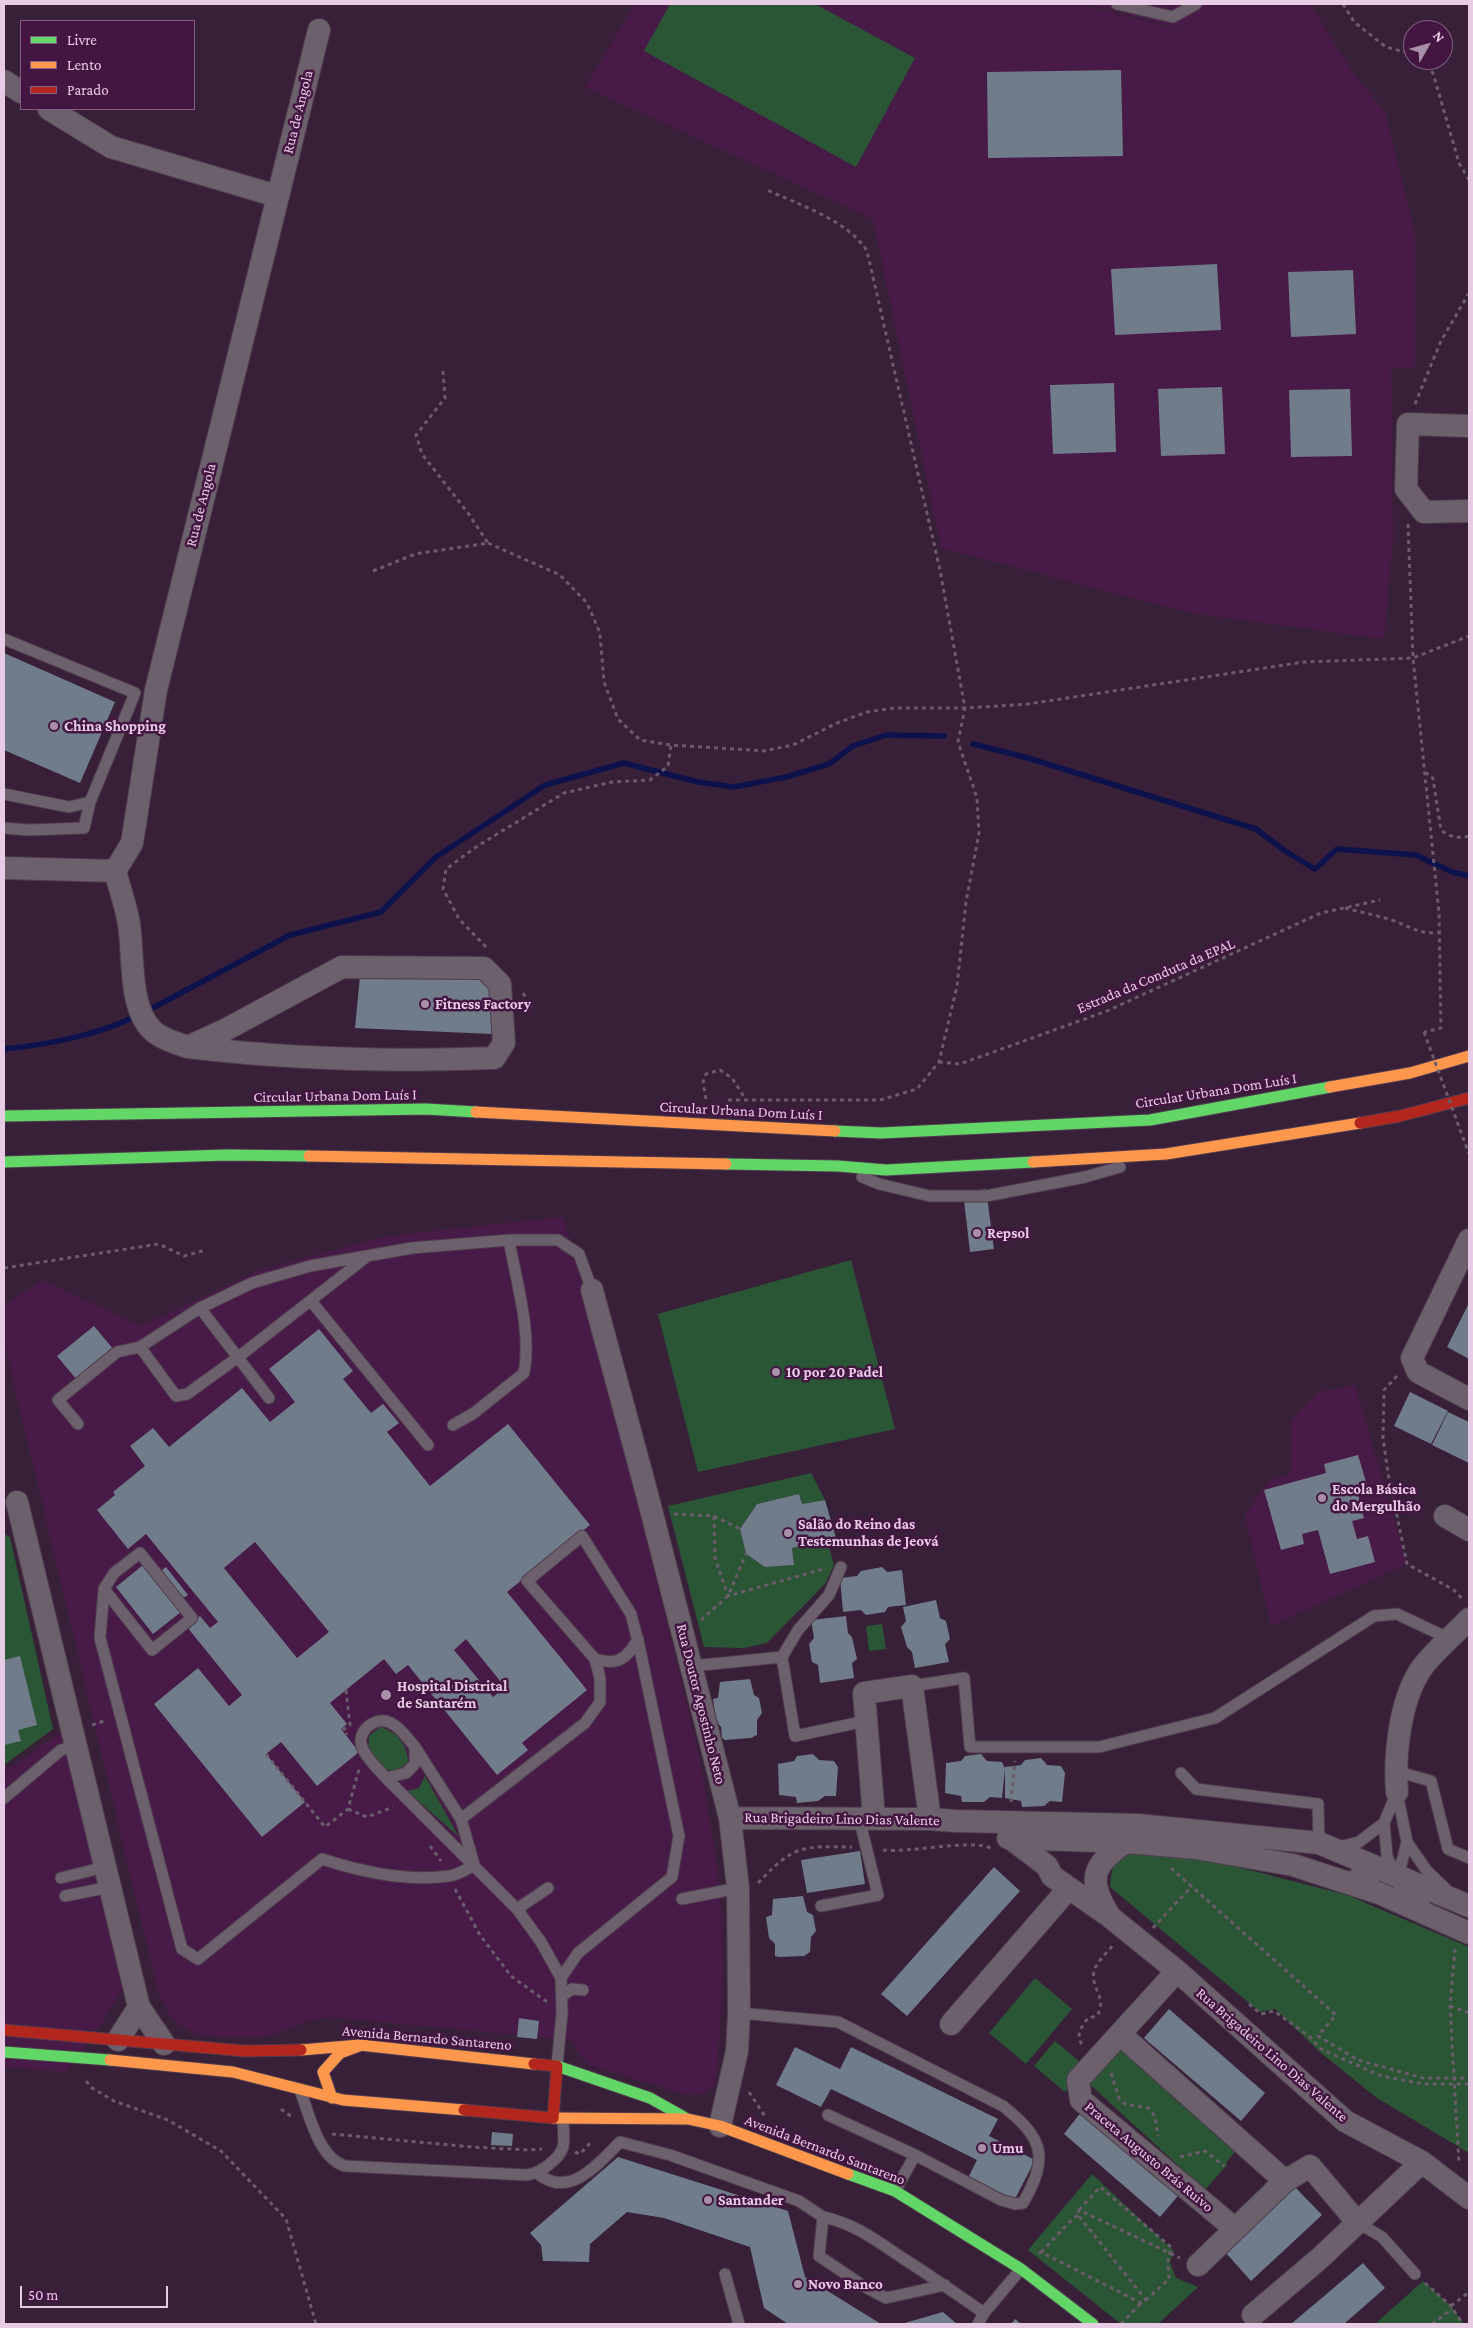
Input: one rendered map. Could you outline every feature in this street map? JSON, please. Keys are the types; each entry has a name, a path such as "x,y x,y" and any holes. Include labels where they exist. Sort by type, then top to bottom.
{"main road":[{"name":"Circular Urbana Dom Luís I","path":"4,1116 426,1109 881,1133 1150,1120 1410,1073 1469,1056"},
{"path":"4,1162 226,1155 838,1166 886,1170 1166,1154 1400,1116 1469,1098"},
{"name":"Avenida Bernardo Santareno","path":"4,2030 244,2051 294,2052 314,2047 360,2045 557,2066 650,2098 688,2119"},
{"path":"332,2098 324,2082 323,2072 340,2053 360,2045"},
{"name":"Avenida Bernardo Santareno","path":"4,2052 233,2072 332,2098 558,2118 688,2119 720,2126 895,2191 1021,2269 1094,2324"},
{"path":"557,2066 558,2118"}],"street":[{"name":"Rua de Angola","path":"115,871 132,843 145,692 277,196 319,30"},
{"path":"4,81 20,91"},
{"path":"51,110 111,146 277,196"},
{"path":"1469,426 1408,424 1406,488 1424,512 1469,511"},
{"path":"4,868 115,871 129,924 131,966 144,1017 152,1030 169,1041 188,1047 303,1058 429,1060 494,1058 504,1043 500,984 484,968 342,967 260,1012 188,1047"},
{"path":"260,1012 251,1031 250,1043 267,1055"},
{"path":"1469,1240 1412,1358 1418,1372 1469,1399"},
{"name":"Rua Doutor Agostinho Neto","path":"592,1290 692,1666 746,1890 737,2052 720,2126"},
{"path":"17,1502 139,2007 164,2044"},
{"path":"1445,1516 1469,1530"},
{"path":"1396,1782 1402,1715 1421,1669 1469,1619"},
{"path":"867,1818 864,1693 912,1686 930,1819"},
{"name":"Rua Brigadeiro Lino Dias Valente","path":"730,1818 930,1819 955,1821 987,1834 1005,1837 1137,1843"},
{"name":"Rua Brigadeiro Lino Dias Valente","path":"1005,1837 1084,1824 1138,1825 1326,1846 1464,1904"},
{"name":"Rua Brigadeiro Lino Dias Valente","path":"1005,1837 1047,1866 1052,1876 1109,1916"},
{"path":"1137,1843 1196,1848 1293,1865 1379,1893 1458,1928"},
{"name":"Rua Brigadeiro Lino Dias Valente","path":"1137,1843 1110,1853 1097,1869 1096,1889 1109,1916 1130,1946 1177,1971 1345,2121 1422,2162 1465,2194"},
{"path":"951,2024 1069,1888"},
{"name":"Praceta Augusto Brás Ruivo","path":"1177,1971 1078,2080 1081,2100 1234,2228"},
{"path":"118,2040 139,2007"},
{"path":"1120,2034 1285,2181"},
{"path":"1253,2315 1358,2223 1422,2162"},
{"path":"1198,2265 1234,2228 1285,2181 1310,2166 1358,2223"}],"lane":[{"path":"1117,4 1173,18 1196,4"},
{"path":"4,639 145,692 90,802 84,828 28,830 4,828"},
{"path":"4,794 69,807 90,802"},
{"path":"838,1166 878,1184 930,1196 986,1196 1085,1177 1166,1154"},
{"path":"453,1425 474,1413 524,1373 527,1356 526,1339 509,1240"},
{"path":"78,1424 58,1400 117,1352 140,1347 200,1308 252,1283 310,1266 412,1248 509,1240 558,1240 579,1254 592,1290"},
{"path":"140,1347 176,1396 188,1394 366,1257"},
{"path":"311,1301 428,1446"},
{"path":"200,1308 269,1398"},
{"path":"461,1819 585,1723 600,1702 600,1678 595,1659 527,1581 582,1536 631,1614 638,1639 679,1836 672,1877 578,1953 561,1978"},
{"path":"104,1589 152,1650 192,1618 140,1553 114,1573 104,1589 100,1638 122,1715 182,1949 198,1959 322,1859 372,1874 413,1877 451,1876 474,1865"},
{"path":"841,1567 829,1595 798,1630 782,1657 795,1736 866,1721"},
{"path":"912,1686 964,1678 970,1746 1099,1747 1215,1718 1374,1616 1396,1614 1450,1639"},
{"path":"595,1659 609,1663 622,1659 632,1649 638,1639"},
{"path":"692,1666 782,1657"},
{"path":"474,1865 461,1819 415,1747 398,1727 388,1721 373,1723 365,1729 362,1737 362,1746 386,1778 517,1909 541,1942 561,1978 562,2013 557,2066"},
{"path":"4,1798 74,1739"},
{"path":"386,1778 397,1777 415,1764 415,1747"},
{"path":"1181,1773 1196,1789 1318,1804 1326,1846 1359,1842 1384,1823"},
{"path":"1396,1782 1431,1781 1448,1849 1469,1858"},
{"path":"1396,1782 1384,1823 1387,1856 1391,1872 1400,1885 1458,1928"},
{"path":"1396,1782 1407,1842 1427,1871 1464,1904"},
{"path":"821,1906 878,1894 866,1848 867,1818"},
{"path":"1293,1865 1371,1878 1391,1872 1400,1865 1407,1842"},
{"path":"61,1878 108,1877"},
{"path":"65,1896 108,1877"},
{"path":"517,1909 548,1888"},
{"path":"682,1899 746,1890"},
{"path":"562,1996 572,1990 583,1990"},
{"path":"739,2013 838,2022 1004,2106 1026,2126 1038,2145 1040,2156 1032,2186 1023,2202 1015,2204 1001,2200 914,2155 828,2114"},
{"path":"299,2089 322,2145 330,2157 344,2166 517,2174 538,2173 552,2162 563,2148 558,2118"},
{"path":"538,2173 546,2180 558,2184 573,2181 586,2173 620,2142 670,2154 799,2201 823,2217 839,2220 859,2229 984,2313"},
{"path":"895,2191 914,2155"},
{"path":"823,2217 819,2256 865,2287 886,2298 945,2285"},
{"path":"1358,2223 1382,2237 1415,2274"},
{"path":"978,2324 984,2313 1021,2269"},
{"path":"725,2274 740,2324"}],"path":[{"path":"1343,4 1354,22 1386,47 1403,51"},
{"path":"1430,70 1433,73 1459,163 1469,180"},
{"path":"722,1100 880,1100 917,1089 939,1062 957,986 966,902 979,833 977,798 958,742 965,708 940,570 867,251 859,238 820,214 765,190"},
{"path":"1408,424 1422,384 1441,341 1469,293"},
{"path":"443,371 445,398 416,435 422,454 468,513 488,543 560,575 587,603 600,633 604,682 618,719 640,740 671,745 764,751 793,745 837,723 867,712 894,708 965,708 1028,704 1304,662 1413,658 1469,636"},
{"path":"1406,488 1413,658 1440,932 1441,1028 1424,1032 1469,1154"},
{"path":"373,571 416,554 488,543"},
{"path":"486,948 459,919 443,889 446,870 476,847 564,793 612,782 652,778 668,766 671,745"},
{"path":"1425,773 1431,775 1441,830 1446,835 1468,837"},
{"name":"Estrada da Conduta da EPAL","path":"939,1062 960,1064 1107,1012 1321,913 1380,900"},
{"path":"1343,908 1391,919 1419,932 1430,934 1440,932"},
{"path":"522,992 532,1007"},
{"path":"713,1100 705,1100 703,1082 706,1074 720,1070 732,1078 746,1100"},
{"path":"4,1268 159,1244 184,1256 206,1250"},
{"path":"1412,1358 1384,1390 1383,1438 1388,1473 1407,1564 1454,1590 1469,1606"},
{"path":"651,1513 714,1516 740,1529"},
{"path":"714,1516 715,1558 728,1596"},
{"path":"684,1635 728,1596 746,1554"},
{"path":"728,1596 820,1570"},
{"path":"74,1739 122,1715"},
{"path":"746,1890 757,1884 778,1862 802,1848 866,1848 897,1852 959,1846 989,1847 1005,1837 1016,1747"},
{"path":"266,1754 325,1827 348,1809 360,1764"},
{"path":"348,1809 367,1817 393,1807"},
{"path":"1137,1843 1192,1886 1336,2015 1318,2036 1358,2060 1423,2078 1469,2078"},
{"path":"451,1876 458,1895 480,1935 511,1976 562,2013"},
{"path":"1106,1939 1113,1945 1130,1946 1192,1886"},
{"path":"1458,1928 1450,2006 1454,2084 1465,2194"},
{"path":"1113,1945 1097,1963 1094,1972 1102,2007 1097,2016 1088,2018 1080,2028 1079,2040 1096,2060 1112,2074 1119,2098 1125,2104 1148,2108 1155,2116 1160,2140"},
{"path":"1242,1999 1261,2014 1274,2011 1309,2036 1321,2049 1381,2076 1424,2084 1469,2084"},
{"path":"1450,2006 1469,2013"},
{"path":"82,2076 88,2084 114,2101 168,2120 222,2150 286,2219 316,2324"},
{"path":"78,2083 98,2084"},
{"path":"746,2086 754,2103 766,2118 760,2141"},
{"path":"275,2105 316,2131 472,2147 529,2150 563,2148 580,2154 595,2138"},
{"path":"1175,2153 1180,2157 1205,2151 1224,2166"},
{"path":"1021,2269 1056,2239 1065,2225 1078,2215 1079,2210 1100,2186 1171,2247 1168,2253 1169,2279 1141,2303 1121,2324"},
{"path":"1079,2210 1168,2253 1198,2265"},
{"path":"1078,2215 1146,2300"},
{"path":"1041,2252 1141,2303"},
{"path":"1415,2274 1451,2308 1463,2324"},
{"path":"1432,2324 1469,2292"}],"shaded area":[{"path":"635,4 1080,4 1272,54 1089,4 1310,4 1355,76 1385,112 1415,234 1415,367 1391,368 1393,538 1384,639 1191,613 941,548 873,219 585,87"},
{"name":"Hospital Distrital de Santarém","path":"563,1217 596,1330 699,1756 719,1877 722,1925 723,1978 717,2073 714,2085 704,2094 687,2095 589,2065 577,2052 573,2041 551,2038 330,2017 310,2020 274,2035 262,2037 213,2037 195,2033 182,2026 171,2016 163,2004 157,1988 4,1342 4,1305 42,1280 141,1326 260,1270 389,1236"},
{"name":"Escola Básica do Mergulhão","path":"1355,1385 1407,1564 1271,1626 1245,1515 1269,1481 1291,1474 1291,1420 1319,1392"},
{"path":"60,1733 87,1825 124,1987 103,2021 66,2072 4,2067 4,1772"}],"green space":[{"path":"670,4 815,4 915,58 856,167 644,51"},
{"name":"10 por 20 Padel","path":"851,1260 895,1429 698,1472 658,1314"},
{"path":"811,1473 825,1500 802,1504 799,1494 757,1504 740,1529 746,1554 765,1567 794,1565 792,1548 827,1540 834,1565 825,1584 767,1643 744,1648 704,1647 668,1506"},
{"path":"4,1534 10,1537 53,1729 4,1765"},
{"path":"882,1624 886,1649 869,1651 866,1626"},
{"path":"380,1727 396,1735 406,1750 408,1762 396,1772 384,1769 368,1749 369,1736"},
{"path":"425,1776 459,1837 407,1791 419,1788"},
{"path":"1148,1844 1347,1895 1469,1947 1469,2153 1377,2098 1321,2053 1275,2009 1260,2012 1110,1887 1113,1868 1119,1857 1130,1850"},
{"path":"1035,1978 1072,2009 1026,2064 989,2033"},
{"path":"1055,2041 1086,2067 1065,2092 1034,2066"},
{"path":"1118,2043 1237,2149 1226,2163 1227,2165 1205,2190 1084,2079"},
{"path":"1092,2174 1174,2251 1170,2262 1176,2278 1198,2287 1158,2324 1121,2324 1028,2250"},
{"path":"1423,2281 1451,2306 1464,2324 1375,2324"}],"building":[{"path":"1121,70 1123,156 988,158 987,72"},
{"path":"1217,264 1221,330 1115,335 1111,269"},
{"path":"1353,270 1356,334 1291,337 1288,272"},
{"path":"1114,383 1116,452 1053,454 1050,385"},
{"path":"1222,387 1225,454 1161,456 1158,389"},
{"path":"1350,389 1352,456 1291,457 1289,390"},
{"name":"China Shopping","path":"4,653 115,702 80,783 4,750"},
{"name":"Fitness Factory","path":"360,976 493,979 492,1034 355,1028"},
{"path":"986,1189 994,1249 970,1252 963,1192"},
{"path":"1469,1303 1469,1359 1447,1347"},
{"path":"94,1326 114,1350 77,1380 57,1356"},
{"path":"319,1329 353,1371 343,1379 371,1413 383,1404 399,1423 387,1432 430,1486 508,1424 590,1525 507,1592 587,1690 522,1743 528,1750 497,1775 408,1665 396,1674 384,1659 330,1703 347,1724 341,1729 359,1752 317,1786 281,1742 266,1754 305,1802 262,1837 154,1704 198,1668 229,1706 242,1695 187,1627 200,1616 210,1628 218,1622 146,1534 128,1549 97,1510 115,1495 113,1492 145,1466 130,1446 153,1428 169,1447 242,1388 270,1422 295,1402 269,1369","holes":["255,1542 329,1632 297,1658 224,1568","466,1639 505,1687 493,1697 454,1650"]},
{"path":"1410,1392 1448,1411 1431,1444 1394,1426"},
{"path":"1448,1412 1469,1422 1469,1463 1432,1445"},
{"path":"1358,1455 1369,1492 1358,1495 1364,1518 1352,1521 1357,1539 1368,1536 1375,1562 1330,1574 1318,1530 1302,1534 1304,1544 1281,1550 1264,1490 1326,1473 1324,1464"},
{"name":"Salão do Reino das Testemunhas de Jeová","path":"799,1494 802,1504 825,1500 836,1538 792,1548 794,1565 765,1567 746,1554 740,1529 757,1504"},
{"path":"143,1565 161,1587 169,1580 162,1570 166,1567 188,1595 183,1598 181,1612 153,1634 116,1587"},
{"path":"882,1567 887,1572 902,1570 906,1605 888,1607 885,1612 866,1615 861,1610 843,1612 840,1578 857,1576 861,1571"},
{"path":"936,1600 940,1618 946,1621 950,1639 945,1644 949,1662 915,1668 912,1652 907,1647 901,1627 906,1621 903,1607"},
{"path":"846,1616 848,1633 852,1637 857,1659 852,1663 854,1678 820,1683 818,1665 812,1662 809,1644 814,1638 811,1620"},
{"path":"20,1656 37,1725 18,1730 21,1741 4,1745 4,1660"},
{"path":"750,1679 754,1695 759,1698 762,1713 757,1720 757,1735 751,1738 725,1740 722,1738 721,1727 716,1721 713,1699 718,1698 720,1682"},
{"path":"813,1754 819,1760 834,1761 838,1767 836,1796 825,1796 818,1801 797,1803 796,1797 779,1795 778,1764 794,1761 797,1756"},
{"path":"981,1754 987,1761 1002,1762 1005,1769 1002,1798 990,1797 984,1802 962,1802 961,1796 945,1793 946,1763 961,1761 965,1756"},
{"path":"1041,1758 1047,1765 1061,1766 1065,1773 1062,1802 1050,1801 1044,1806 1022,1807 1021,1801 1005,1798 1005,1767 1021,1765 1025,1760"},
{"path":"860,1851 865,1884 807,1893 801,1860"},
{"path":"994,1867 1020,1891 907,2016 881,1994"},
{"path":"803,1896 807,1912 813,1915 816,1931 811,1937 810,1952 804,1956 775,1956 775,1944 769,1938 766,1917 772,1915 773,1899"},
{"path":"1169,2009 1265,2093 1241,2121 1144,2038"},
{"path":"519,2018 539,2021 537,2039 517,2037"},
{"path":"795,2047 840,2069 851,2047 998,2119 989,2136 1035,2160 1014,2201 968,2178 977,2160 927,2135 831,2089 821,2107 776,2085"},
{"path":"1085,2107 1183,2190 1160,2217 1064,2134"},
{"path":"492,2132 513,2134 512,2146 491,2145"},
{"path":"618,2157 788,2211 805,2277 881,2324 788,2324 764,2308 750,2247 664,2218 627,2212 590,2244 589,2262 543,2261 541,2245 530,2233"},
{"path":"1295,2187 1322,2215 1251,2281 1225,2252"},
{"path":"1363,2263 1385,2288 1344,2324 1291,2324"},
{"path":"943,2312 957,2324 901,2324"},
{"path":"1015,2319 1021,2324 1011,2324"}],"waterway":[{"path":"145,1012 290,935 381,912 436,857 545,785 624,763 698,782 734,787 786,777 829,764 853,746 886,735 944,736"},
{"path":"973,744 1028,758 1256,829 1285,851 1315,869 1337,849 1416,855 1452,872 1469,876"},
{"path":"4,1049 37,1045 89,1034 136,1016"}],"traffic: fast":[{"path":"835,1131 881,1133 1150,1120 1330,1087"},
{"path":"4,1116 426,1109 476,1112"},
{"path":"4,1162 226,1155 309,1156"},
{"path":"726,1164 838,1166 886,1170 1033,1162"},
{"path":"4,2052 110,2060"},
{"path":"557,2066 650,2098 684,2117"},
{"path":"848,2174 895,2191 1021,2269 1093,2324"}],"traffic: slow":[{"path":"1330,1087 1410,1073 1469,1056"},
{"path":"476,1112 835,1131"},
{"path":"1033,1162 1166,1154 1360,1123"},
{"path":"309,1156 726,1164"},
{"path":"301,2050 360,2045 534,2064"},
{"path":"332,2098 323,2072 340,2053 359,2046"},
{"path":"110,2060 233,2072 343,2100 464,2110"},
{"path":"553,2118 688,2119 720,2126 848,2174"}],"traffic: jam":[{"path":"1360,1123 1400,1116 1469,1098"},
{"path":"4,2030 245,2051 301,2050"},
{"path":"464,2110 553,2118 557,2066 534,2064"}],"place":[{"name":"China Shopping","path":"54,726"},
{"name":"Fitness Factory","path":"425,1004"},
{"name":"Repsol","path":"977,1233"},
{"name":"10 por 20 Padel","path":"776,1372"},
{"name":"Escola Básica do Mergulhão","path":"1322,1498"},
{"name":"Salão do Reino das Testemunhas de Jeová","path":"788,1533"},
{"name":"Hospital Distrital de Santarém","path":"386,1695"},
{"name":"Umu","path":"982,2148"},
{"name":"Santander","path":"708,2200"},
{"name":"Novo Banco","path":"798,2284"}]}
